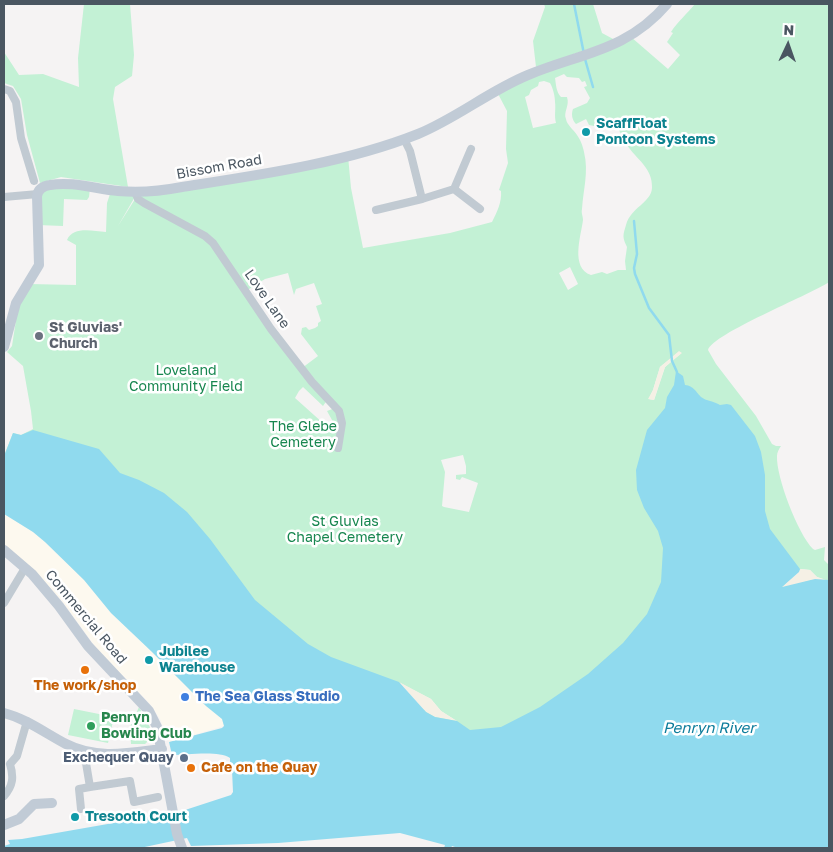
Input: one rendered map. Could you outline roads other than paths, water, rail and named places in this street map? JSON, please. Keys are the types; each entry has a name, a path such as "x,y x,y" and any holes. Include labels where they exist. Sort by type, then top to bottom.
{"street":[{"name":"Bissom Road","path":"38,194 43,187 55,184 135,192 177,188 258,175 358,153 404,139 445,122 487,95 512,82 613,45 634,34 651,21 667,4"},
{"path":"4,90 10,91 16,102 21,138 34,182"},
{"path":"404,139 410,151 422,199"},
{"path":"376,210 454,189 471,149"},
{"path":"454,189 480,209"},
{"name":"Love Lane","path":"135,192 138,199 144,203 205,236 213,243 271,329 312,382 339,411 342,423 338,448"},
{"path":"4,197 38,194 39,265 16,303 4,347"},
{"name":"Commercial Road","path":"4,550 25,568 59,606 94,653 150,711 157,728 162,749 177,834 182,847"},
{"path":"4,603 25,568"},
{"path":"4,713 27,720 68,746 84,751 115,755 162,749"},
{"path":"4,796 13,780 7,764 16,756 27,720"},
{"path":"84,751 90,787"},
{"path":"81,809 79,789 90,787 130,781 134,802 158,797"},
{"path":"4,824 19,819 34,804 52,803"}],"water":[{"name":"Penryn River","path":"676,371 683,376 685,385 692,388 701,397 720,405 731,405 755,436 761,452 765,475 765,511 770,529 800,569 782,587 815,579 829,580 829,848 458,848 452,846 451,848 444,848 445,845 400,833 278,843 191,846 187,838 140,848 4,848 4,846 10,844 8,840 182,811 231,795 233,792 230,758 218,754 172,755 169,742 222,728 224,726 222,719 206,706 111,613 84,580 45,542 4,514 4,456 13,433 21,435 33,430 99,449 120,473 164,493 187,512 210,539 255,600 308,644 331,657 399,682 426,712 435,717 457,721 470,730 501,727 540,707 588,674 623,643 647,614 661,582 663,548 658,531 644,508 637,490 636,470 647,430 665,408 667,397 674,385"}],"waterway":[{"path":"574,4 584,54"},
{"path":"585,59 593,87"},
{"path":"634,221 637,254 634,268 635,274 649,308 669,335 672,361 677,372"}],"place":[{"name":"ScaffFloat Pontoon Systems","path":"586,132"},
{"name":"St Gluvias' Church","path":"39,336"},
{"name":"Jubilee Warehouse","path":"149,660"},
{"name":"The work/shop","path":"85,670"},
{"name":"The Sea Glass Studio","path":"185,697"},
{"name":"Penryn Bowling Club","path":"91,726"},
{"name":"Exchequer Quay","path":"184,758"},
{"name":"Cafe on the Quay","path":"191,768"},
{"name":"Tresooth Court","path":"75,817"}],"park label":[{"name":"Loveland Community Field","path":"186,380"},
{"name":"The Glebe Cemetery","path":"303,436"},
{"name":"St Gluvias Chapel Cemetery","path":"345,530"}]}
